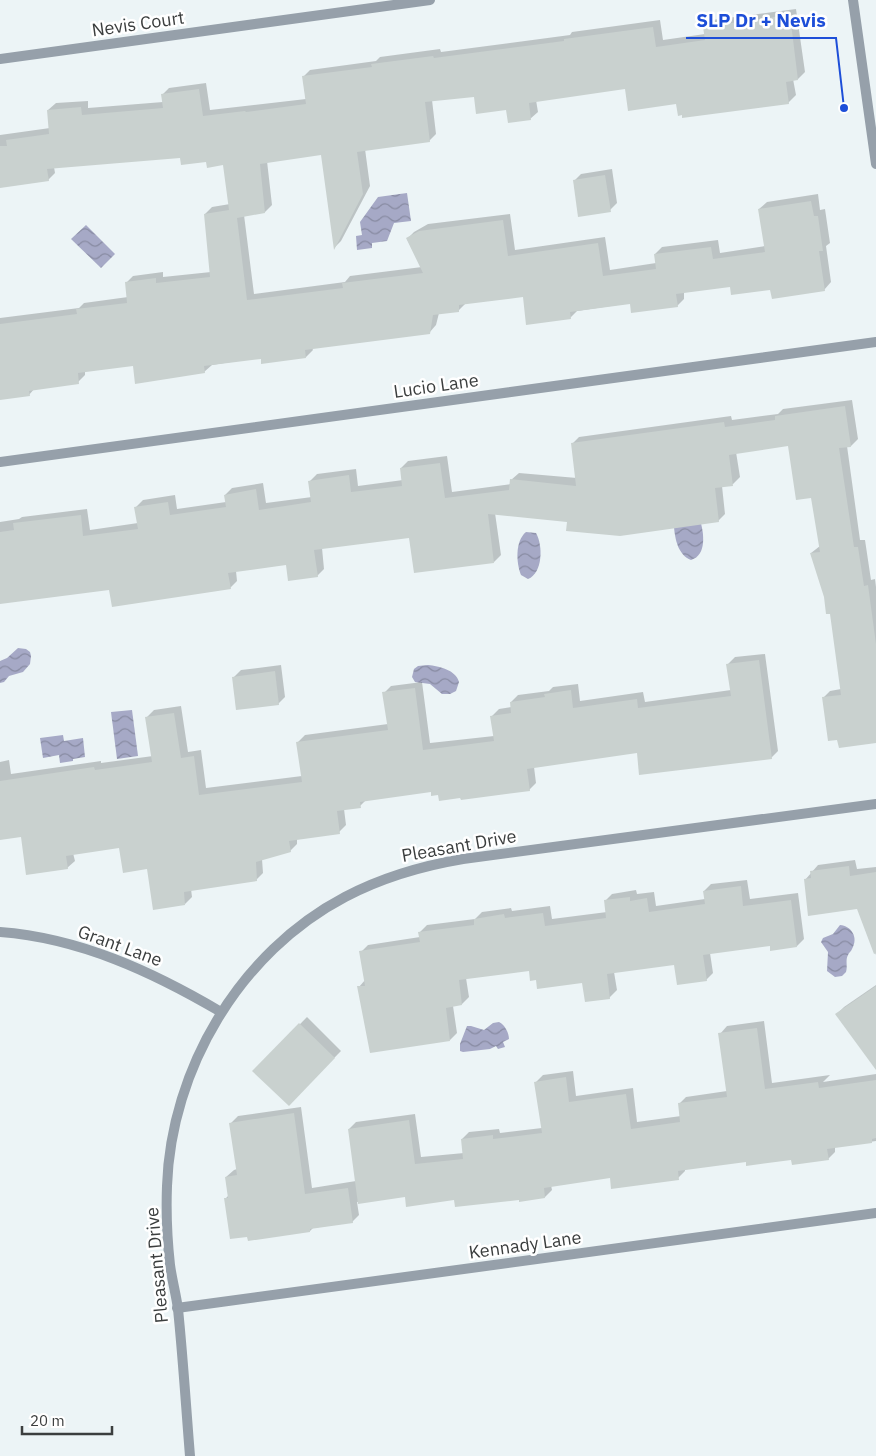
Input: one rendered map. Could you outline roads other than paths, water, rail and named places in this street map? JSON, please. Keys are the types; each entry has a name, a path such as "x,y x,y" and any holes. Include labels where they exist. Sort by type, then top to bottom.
{"street":[{"name":"Nevis Court","path":"0,59 430,0"},
{"path":"853,0 876,164"},
{"name":"Lucio Lane","path":"0,462 876,342"},
{"name":"Pleasant Drive","path":"190,1456 177,1308 170,1266 167,1224 167,1184 171,1146 177,1113 188,1080 205,1041 221,1012 241,985 266,957 318,913 344,897 402,872 427,865 463,858 876,804"},
{"name":"Grant Lane","path":"0,932 48,939 122,961 155,975 221,1012"},
{"name":"Kennady Lane","path":"177,1308 876,1213"}],"water":[{"path":"407,193 411,221 394,223 387,241 372,243 372,248 357,250 356,236 362,235 360,222 378,197"},
{"path":"86,225 115,254 101,268 71,239"},
{"path":"700,520 703,531 702,549 691,560 680,551 674,527"},
{"path":"526,532 536,533 540,544 540,558 537,571 528,579 521,575 517,558 518,546"},
{"path":"18,648 26,649 30,652 30,664 23,672 9,676 4,682 0,683 0,661 7,658"},
{"path":"428,665 442,668 454,674 459,682 456,691 450,694 442,694 430,684 415,682 412,677 414,669 418,666"},
{"path":"132,710 138,756 117,759 111,712"},
{"path":"63,735 64,741 83,738 85,757 60,763 59,755 43,758 40,738"},
{"path":"840,925 848,927 853,933 855,940 852,950 847,957 846,972 842,976 835,977 827,971 828,952 821,942 823,938 833,934"},
{"path":"499,1022 505,1027 508,1034 509,1039 503,1042 505,1047 498,1049 496,1046 490,1049 460,1051 460,1044 467,1026 484,1030 493,1023"}],"place":[{"name":"SLP Dr + Nevis","path":"844,108"}]}
